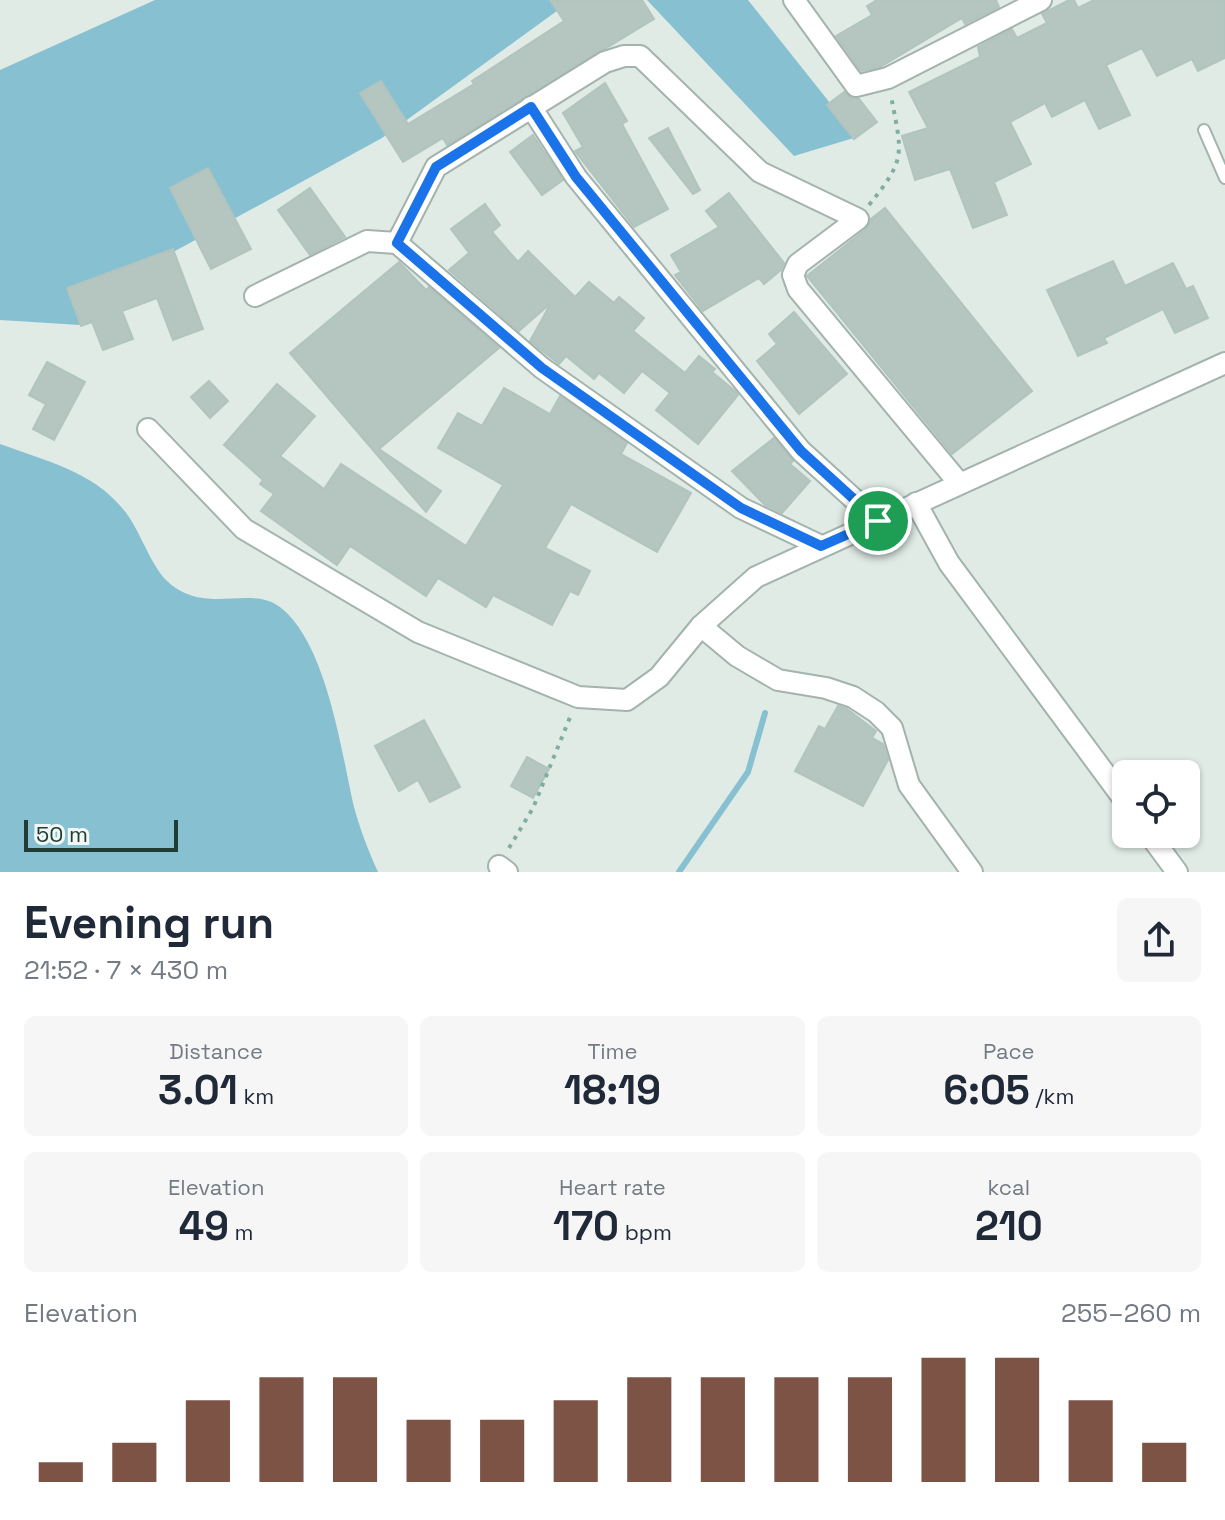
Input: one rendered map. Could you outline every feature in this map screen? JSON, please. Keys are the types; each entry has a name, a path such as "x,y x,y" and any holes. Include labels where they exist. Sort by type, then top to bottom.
{"street":[{"path":"794,0 856,86 888,78 1041,0"},
{"path":"397,243 436,167 605,62 624,56 640,56 760,172 858,219 798,264 793,275 798,289 959,483"},
{"path":"531,107 576,177 801,451 878,521"},
{"path":"255,296 367,241 397,243 542,368 741,508 821,546"},
{"path":"148,429 244,529 418,632 578,697 627,700 659,677 701,626 756,577 1225,363"},
{"path":"916,503 949,563 1112,783"},
{"path":"701,626 737,656 778,680 826,688 853,697 876,712 892,728 903,756 909,785 972,872"},
{"path":"1159,848 1177,872"}],"lane":[{"path":"1204,130 1225,178"}],"path":[{"path":"858,219 894,174 901,150 888,78"},
{"path":"503,869 533,808 578,697"}],"water":[{"path":"155,0 572,0 382,138 166,256 76,292 80,325 0,320 0,70"},
{"path":"647,0 748,0 857,137 794,156"},
{"path":"0,444 71,470 103,489 129,517 161,574 181,591 211,599 254,598 268,601 280,607 296,623 320,670 337,726 355,812 378,872 0,872"}],"building":[{"path":"550,0 642,0 654,19 447,145 443,138 403,162 360,93 381,81 408,124 474,84 472,81 564,21"},
{"path":"877,0 996,0 999,7 965,24 962,18 880,67 861,71 836,36 872,15 867,6"},
{"path":"1074,0 1078,8 1094,0 1225,0 1225,58 1198,71 1192,59 1157,76 1142,48 1106,65 1130,115 1099,129 1085,100 1052,117 1045,103 1010,122 1031,164 994,182 1007,215 973,228 950,169 915,180 902,136 928,128 909,92 980,57 978,47 1012,29 1017,38 1047,23 1042,14"},
{"path":"605,83 627,121 622,124 668,209 634,227 575,151 583,147 563,113"},
{"path":"844,92 851,98 859,99 877,122 854,139 827,105"},
{"path":"668,128 700,190 693,194 649,138"},
{"path":"533,135 563,180 542,195 510,152"},
{"path":"208,168 251,249 211,269 170,188"},
{"path":"310,188 345,237 310,255 278,210"},
{"path":"729,193 784,263 781,270 764,284 759,278 703,311 675,275 681,272 671,255 719,227 706,211"},
{"path":"485,204 500,225 492,232 518,262 528,251 575,297 589,282 614,303 619,297 644,318 633,331 685,373 699,356 715,369 712,372 735,391 738,395 698,444 656,410 670,393 642,371 624,393 599,373 594,379 566,356 559,364 530,341 551,303 519,331 449,270 469,253 451,229"},
{"path":"885,208 1032,391 952,454 807,276 866,229 871,219"},
{"path":"173,249 203,329 173,340 157,298 122,311 133,339 103,350 92,322 81,326 67,288"},
{"path":"1113,261 1125,286 1173,263 1186,289 1193,286 1208,318 1175,333 1163,309 1104,338 1107,343 1078,356 1047,290"},
{"path":"399,262 426,290 429,287 499,348 379,449 441,491 426,512 290,353"},
{"path":"794,312 847,374 799,414 757,361 777,344 769,334"},
{"path":"47,362 85,382 54,440 33,429 46,404 29,395"},
{"path":"209,381 228,401 210,418 191,397"},
{"path":"277,384 315,416 280,456 324,489 341,464 466,546 503,485 438,448 458,413 482,426 504,388 550,414 560,396 627,443 621,454 691,493 657,552 571,504 545,548 590,571 578,595 570,591 552,625 493,595 486,607 438,578 426,596 350,546 337,565 261,511 274,494 260,484 263,480 224,445"},
{"path":"774,438 793,461 790,464 810,481 782,513 765,505 732,471"},
{"path":"838,706 847,709 876,731 872,738 883,744 888,760 863,806 795,771 819,726 825,729"},
{"path":"424,720 460,787 430,802 418,780 399,791 375,746"},
{"path":"527,757 549,769 533,798 511,786"}],"waterway":[{"path":"679,872 748,772 765,713"}],"route":[{"path":"531,107 576,177 801,451 878,521 821,546 783,529 741,508 542,368 397,243 436,167 531,107"}]}
